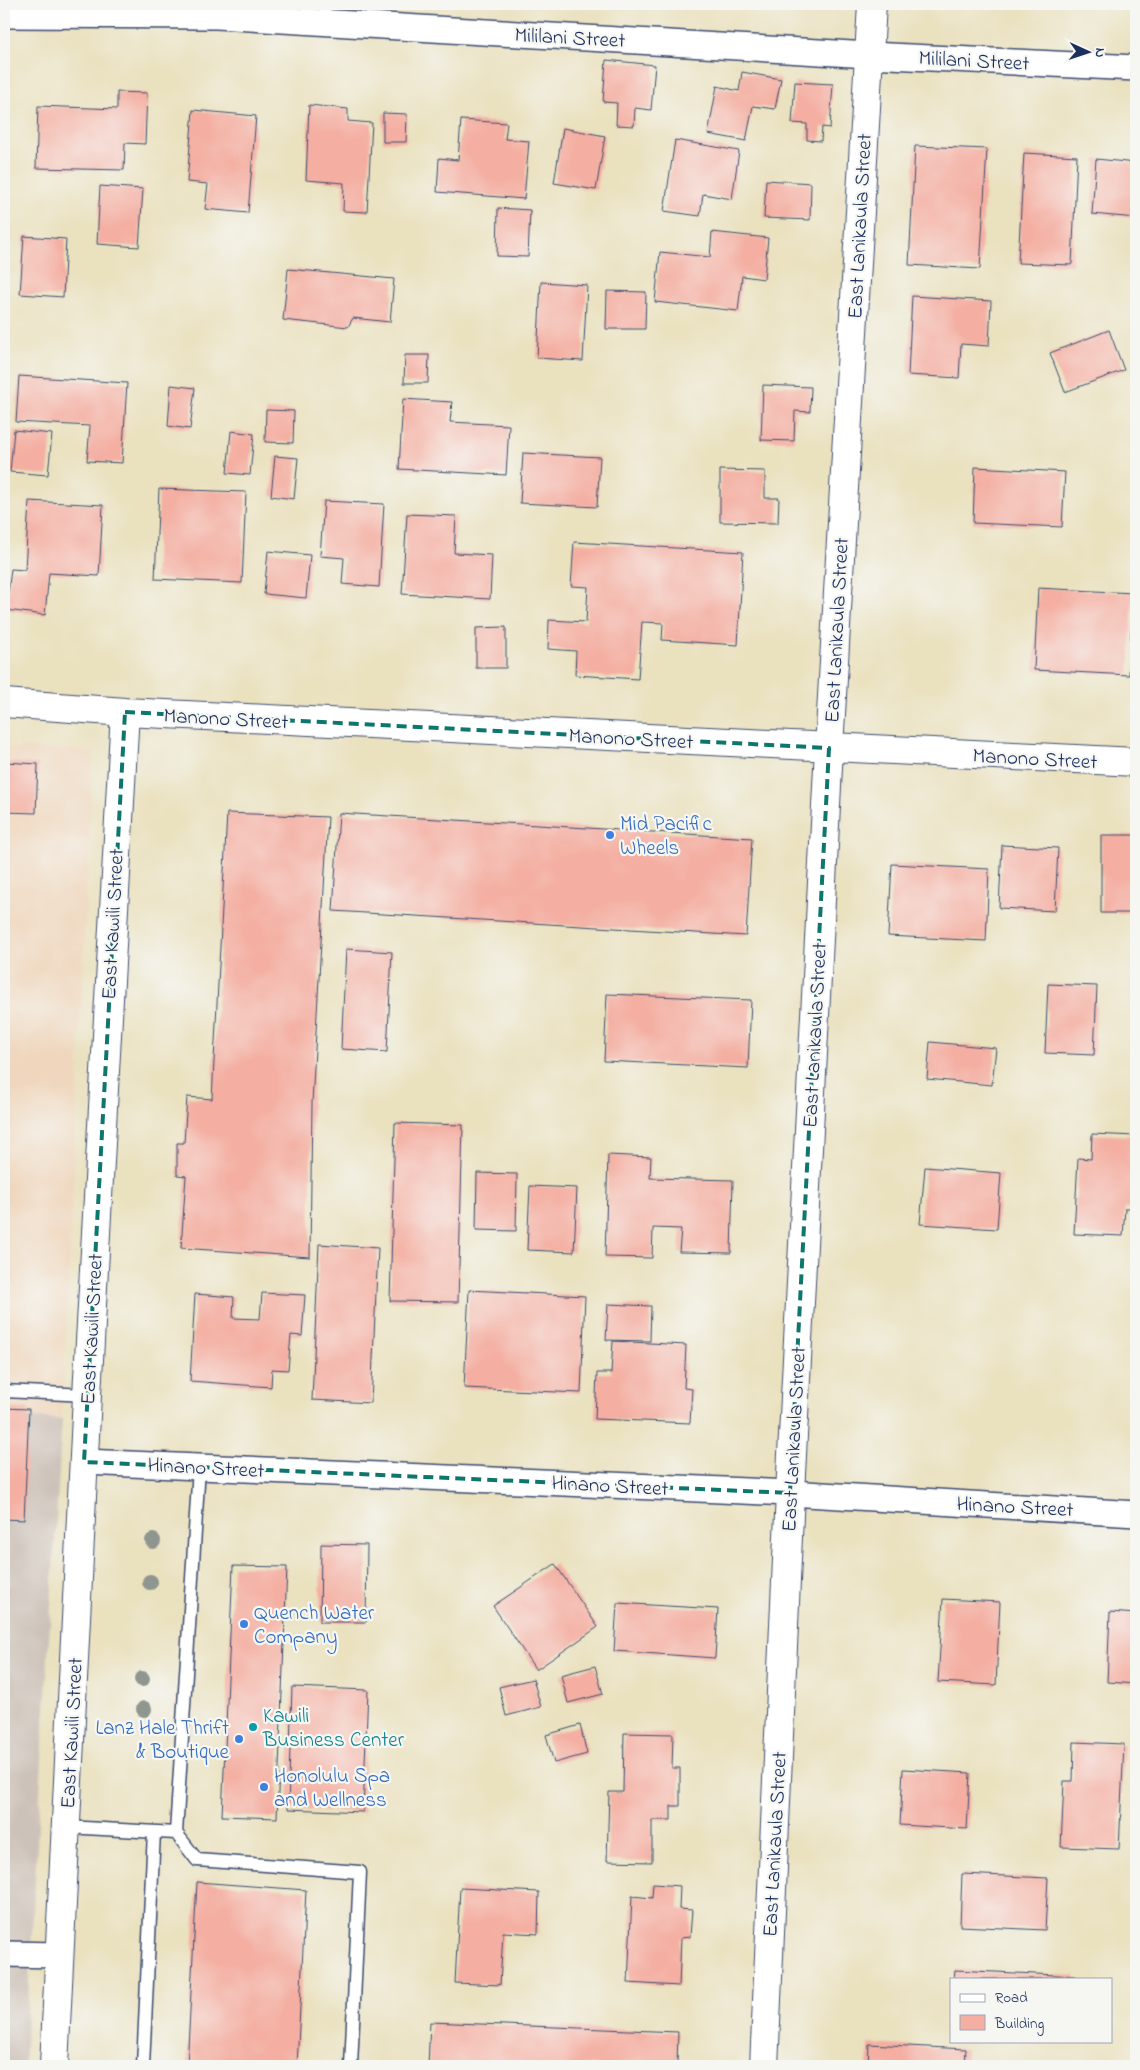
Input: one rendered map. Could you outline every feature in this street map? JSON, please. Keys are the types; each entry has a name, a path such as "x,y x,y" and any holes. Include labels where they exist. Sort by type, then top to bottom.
{"street":[{"name":"East Lanikaula Street","path":"764,2066 790,1493 829,748 872,4"},
{"name":"Mililani Street","path":"4,14 217,10 869,55 1136,68"},
{"path":"4,703 125,712"},
{"name":"Manono Street","path":"125,712 1136,762"},
{"name":"East Kawili Street","path":"54,2066 87,1395 125,712"},
{"name":"Hinano Street","path":"84,1462 790,1493 1136,1514"},
{"path":"4,1954 60,1955"}],"lane":[{"path":"4,1391 87,1395"},
{"path":"199,1466 176,1833 197,1860 360,1872 351,2066"},
{"path":"66,1827 176,1833"},
{"path":"143,2066 154,1832"}],"highlighted area":[{"path":"125,712 829,748 790,1493 84,1462"}],"shaded area":[{"path":"4,747 93,751 62,1419 4,1417"},
{"path":"4,1417 62,1419 24,2066 4,2066"}],"building":[{"path":"606,60 655,65 651,110 635,108 634,126 616,125 617,103 603,102"},
{"path":"742,72 781,79 775,109 753,106 746,141 708,134 717,86 739,91"},
{"path":"795,82 833,84 830,128 822,127 821,141 807,140 807,124 792,123"},
{"path":"117,92 147,93 145,144 125,143 124,170 36,168 38,106 117,109"},
{"path":"309,105 348,109 348,121 372,123 367,212 343,211 344,183 306,180"},
{"path":"193,110 256,116 248,213 205,209 208,184 187,182"},
{"path":"383,113 407,114 406,142 383,142"},
{"path":"461,120 507,123 505,139 529,141 524,199 437,192 439,158 458,160"},
{"path":"563,128 605,136 596,190 554,183"},
{"path":"675,140 739,151 732,199 703,194 700,216 664,211"},
{"path":"915,146 987,149 980,269 909,265"},
{"path":"1024,153 1077,156 1072,265 1018,263"},
{"path":"1096,159 1136,163 1136,218 1092,214"},
{"path":"766,180 811,183 810,220 764,218"},
{"path":"100,186 143,189 139,247 97,244"},
{"path":"498,208 530,210 528,257 497,256"},
{"path":"712,232 768,238 764,279 742,276 738,311 655,302 660,252 710,257"},
{"path":"24,236 66,239 63,297 20,294"},
{"path":"288,269 394,279 390,322 353,318 348,327 283,320"},
{"path":"541,282 587,285 583,361 537,358"},
{"path":"4,286 8,311 4,311"},
{"path":"607,291 646,292 645,329 606,329"},
{"path":"912,296 991,301 989,346 961,344 959,378 908,375"},
{"path":"1109,330 1124,370 1065,392 1050,353"},
{"path":"405,355 429,355 428,383 404,383"},
{"path":"19,376 127,383 122,463 87,461 90,426 16,422"},
{"path":"171,385 195,388 190,429 168,426"},
{"path":"763,385 811,387 810,412 795,411 794,441 761,440"},
{"path":"403,399 452,402 450,422 509,425 506,475 399,469"},
{"path":"266,410 294,411 293,443 265,442"},
{"path":"14,430 52,434 48,475 10,472"},
{"path":"231,431 254,434 250,475 227,473"},
{"path":"523,453 600,457 597,507 520,503"},
{"path":"275,456 298,458 294,499 271,496"},
{"path":"975,467 1065,472 1062,527 973,523"},
{"path":"720,470 765,471 765,498 779,498 778,523 720,522"},
{"path":"159,489 246,492 242,583 155,579"},
{"path":"29,501 103,505 99,576 49,573 45,615 6,610 11,569 25,570"},
{"path":"324,501 384,504 379,587 342,584 344,558 320,556"},
{"path":"407,514 456,516 454,553 492,555 490,599 402,594"},
{"path":"574,542 743,552 738,645 662,640 663,623 642,622 638,679 575,675 576,651 548,649 549,620 586,622 588,587 571,586"},
{"path":"268,551 310,555 306,598 264,594"},
{"path":"1038,588 1133,593 1129,675 1034,670"},
{"path":"506,627 506,668 476,668 476,628"},
{"path":"4,762 38,764 36,813 4,812"},
{"path":"227,813 328,817 312,1103 310,1257 181,1248 186,1176 177,1175 177,1143 184,1143 187,1097 212,1099"},
{"path":"339,813 752,838 746,936 333,911"},
{"path":"1101,835 1136,835 1136,913 1101,913"},
{"path":"1002,845 1058,848 1055,911 999,908"},
{"path":"892,864 989,869 986,941 888,936"},
{"path":"346,949 392,952 387,1052 341,1049"},
{"path":"1048,984 1097,986 1094,1055 1045,1053"},
{"path":"607,994 751,1000 748,1068 604,1061"},
{"path":"930,1042 996,1048 992,1085 927,1079"},
{"path":"395,1123 463,1125 458,1302 390,1301"},
{"path":"1092,1134 1136,1136 1136,1208 1125,1208 1123,1236 1074,1234 1078,1158 1091,1159"},
{"path":"608,1155 651,1157 650,1178 733,1180 731,1253 679,1252 681,1229 653,1228 652,1258 605,1257"},
{"path":"925,1167 1001,1173 997,1229 920,1224"},
{"path":"477,1173 517,1174 516,1231 476,1230"},
{"path":"530,1186 577,1188 574,1252 527,1250"},
{"path":"319,1244 378,1248 371,1403 312,1400"},
{"path":"469,1290 585,1296 581,1393 464,1388"},
{"path":"262,1293 305,1295 302,1336 291,1335 288,1370 272,1369 271,1387 190,1381 195,1294 234,1297 233,1318 260,1319"},
{"path":"608,1304 651,1306 650,1341 606,1340"},
{"path":"613,1341 686,1345 684,1388 692,1389 690,1423 595,1419 597,1373 611,1373"},
{"path":"4,1408 29,1409 24,1520 4,1519"},
{"path":"321,1544 367,1545 366,1622 320,1622"},
{"path":"555,1564 598,1627 536,1670 493,1606"},
{"name":"Kawili Business Center","path":"233,1566 287,1567 277,1818 222,1816"},
{"path":"4,1590 8,1590 5,1637 4,1637"},
{"path":"943,1599 1000,1602 996,1685 938,1682"},
{"path":"617,1603 718,1609 715,1658 614,1651"},
{"path":"1110,1612 1136,1614 1136,1684 1107,1682"},
{"path":"595,1666 603,1694 568,1703 561,1675"},
{"path":"533,1679 541,1707 506,1716 499,1687"},
{"path":"292,1687 368,1690 363,1812 288,1809"},
{"path":"580,1725 587,1754 554,1763 546,1735"},
{"path":"624,1733 673,1734 672,1768 680,1768 680,1806 671,1806 671,1820 652,1820 652,1862 607,1861 609,1792 623,1792"},
{"path":"1074,1742 1124,1744 1119,1849 1061,1847 1064,1781 1073,1781"},
{"path":"903,1769 970,1773 967,1829 900,1825"},
{"path":"962,1874 1048,1878 1045,1930 960,1926"},
{"path":"197,1882 306,1890 297,2066 187,2066"},
{"path":"653,1884 680,1886 679,1909 692,1910 690,1937 681,1938 679,1986 628,1983 632,1896 652,1898"},
{"path":"460,1888 539,1892 538,1934 503,1932 500,1985 455,1983"},
{"path":"955,1970 1075,1976 1075,1978 954,1978"},
{"path":"430,2022 678,2032 677,2066 428,2066"},
{"path":"869,2044 966,2049 965,2066 868,2066"}],"place":[{"name":"Mid Pacific Wheels","path":"610,835"},
{"name":"Quench Water Company","path":"244,1624"},
{"name":"Kawili Business Center","path":"253,1727"},
{"name":"Lanz Hale Thrift & Boutique","path":"239,1739"},
{"name":"Honolulu Spa and Wellness","path":"264,1787"}]}
